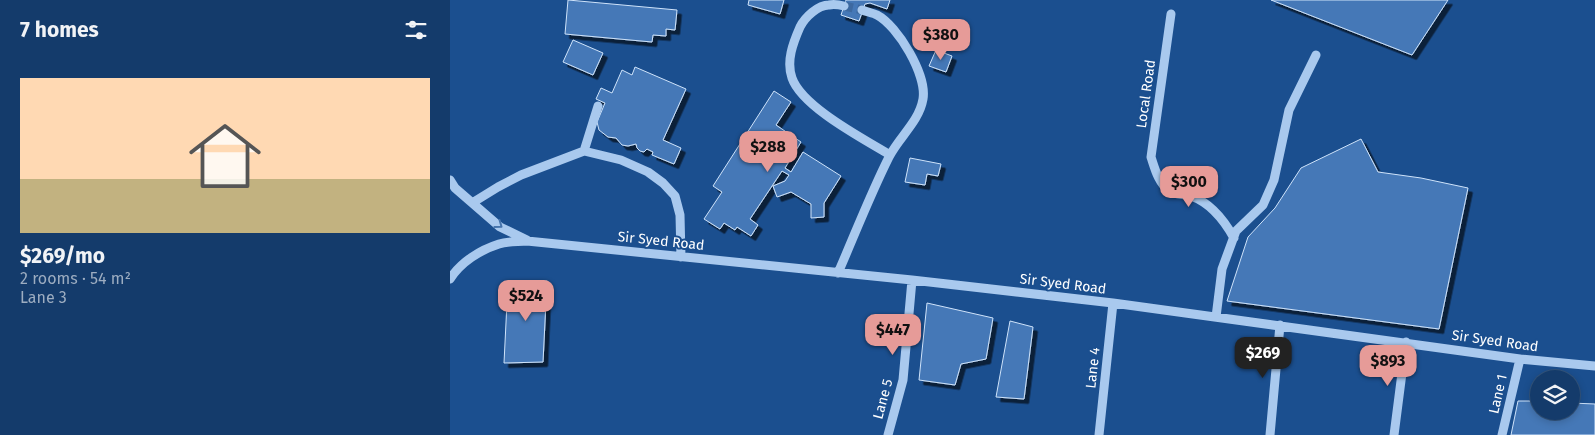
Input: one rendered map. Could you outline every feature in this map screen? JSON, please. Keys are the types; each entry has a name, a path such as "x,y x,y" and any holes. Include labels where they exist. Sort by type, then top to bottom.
{"street":[{"path":"844,6 827,4 813,11 802,22 793,44 790,63 792,77 797,88 810,102 843,127 890,155"},
{"path":"838,273 878,179 890,155 913,122 923,97 923,85 916,64 904,44 889,25 877,16 862,10"},
{"name":"Local Road","path":"1171,14 1151,157 1157,176 1170,192 1192,196 1214,209 1234,238"},
{"path":"1216,317 1222,269 1236,231 1263,205 1274,180 1289,110 1316,55"},
{"path":"584,151 598,106"},
{"path":"472,203 521,175 584,151 621,160 648,172 663,183 675,196 680,215 681,257"},
{"name":"Sir Syed Road","path":"450,180 455,188 500,227 527,240"},
{"name":"Sir Syed Road","path":"450,279 455,271 476,254 500,244 527,240 1113,303 1520,359 1595,366"},
{"name":"Lane 5","path":"888,435 903,380 912,280"},
{"name":"Lane 4","path":"1099,435 1113,303"},
{"path":"1270,435 1280,325"},
{"path":"1394,435 1406,342"},
{"name":"Lane 1","path":"1502,435 1520,359"}],"building":[{"path":"568,0 677,10 675,30 666,29 666,36 653,35 652,42 565,34"},
{"path":"749,0 784,0 780,14 748,5"},
{"path":"846,0 890,0 887,9 870,3 865,4 859,21 841,15"},
{"path":"1271,0 1448,0 1412,55"},
{"path":"573,40 603,53 593,75 563,62"},
{"path":"936,50 952,56 946,72 929,66"},
{"path":"635,67 686,89 663,140 681,148 674,164 652,155 653,152 647,149 644,152 640,151 636,144 622,145 616,138 608,137 599,130 597,122 605,103 596,99 601,88 612,93 622,70 632,75"},
{"path":"774,91 791,102 776,125 801,142 785,168 791,172 803,152 841,176 824,203 824,217 811,218 811,204 791,192 777,197 773,186 785,181 789,175 782,171 750,219 758,225 751,236 737,227 735,230 724,223 720,229 704,219 722,192 713,186"},
{"path":"1361,139 1378,172 1421,178 1468,188 1439,329 1227,301 1248,237 1275,208 1301,168"},
{"path":"910,158 941,164 938,176 927,174 925,185 905,182"},
{"path":"547,281 543,362 504,363 508,282"},
{"path":"927,303 993,318 986,359 961,364 955,385 919,380"},
{"path":"1010,321 1033,327 1024,399 996,397"},
{"path":"1518,401 1530,401 1530,420 1580,420 1580,403 1595,404 1595,435 1511,435"}],"tunnel":[{"path":"844,6 862,10"}]}
